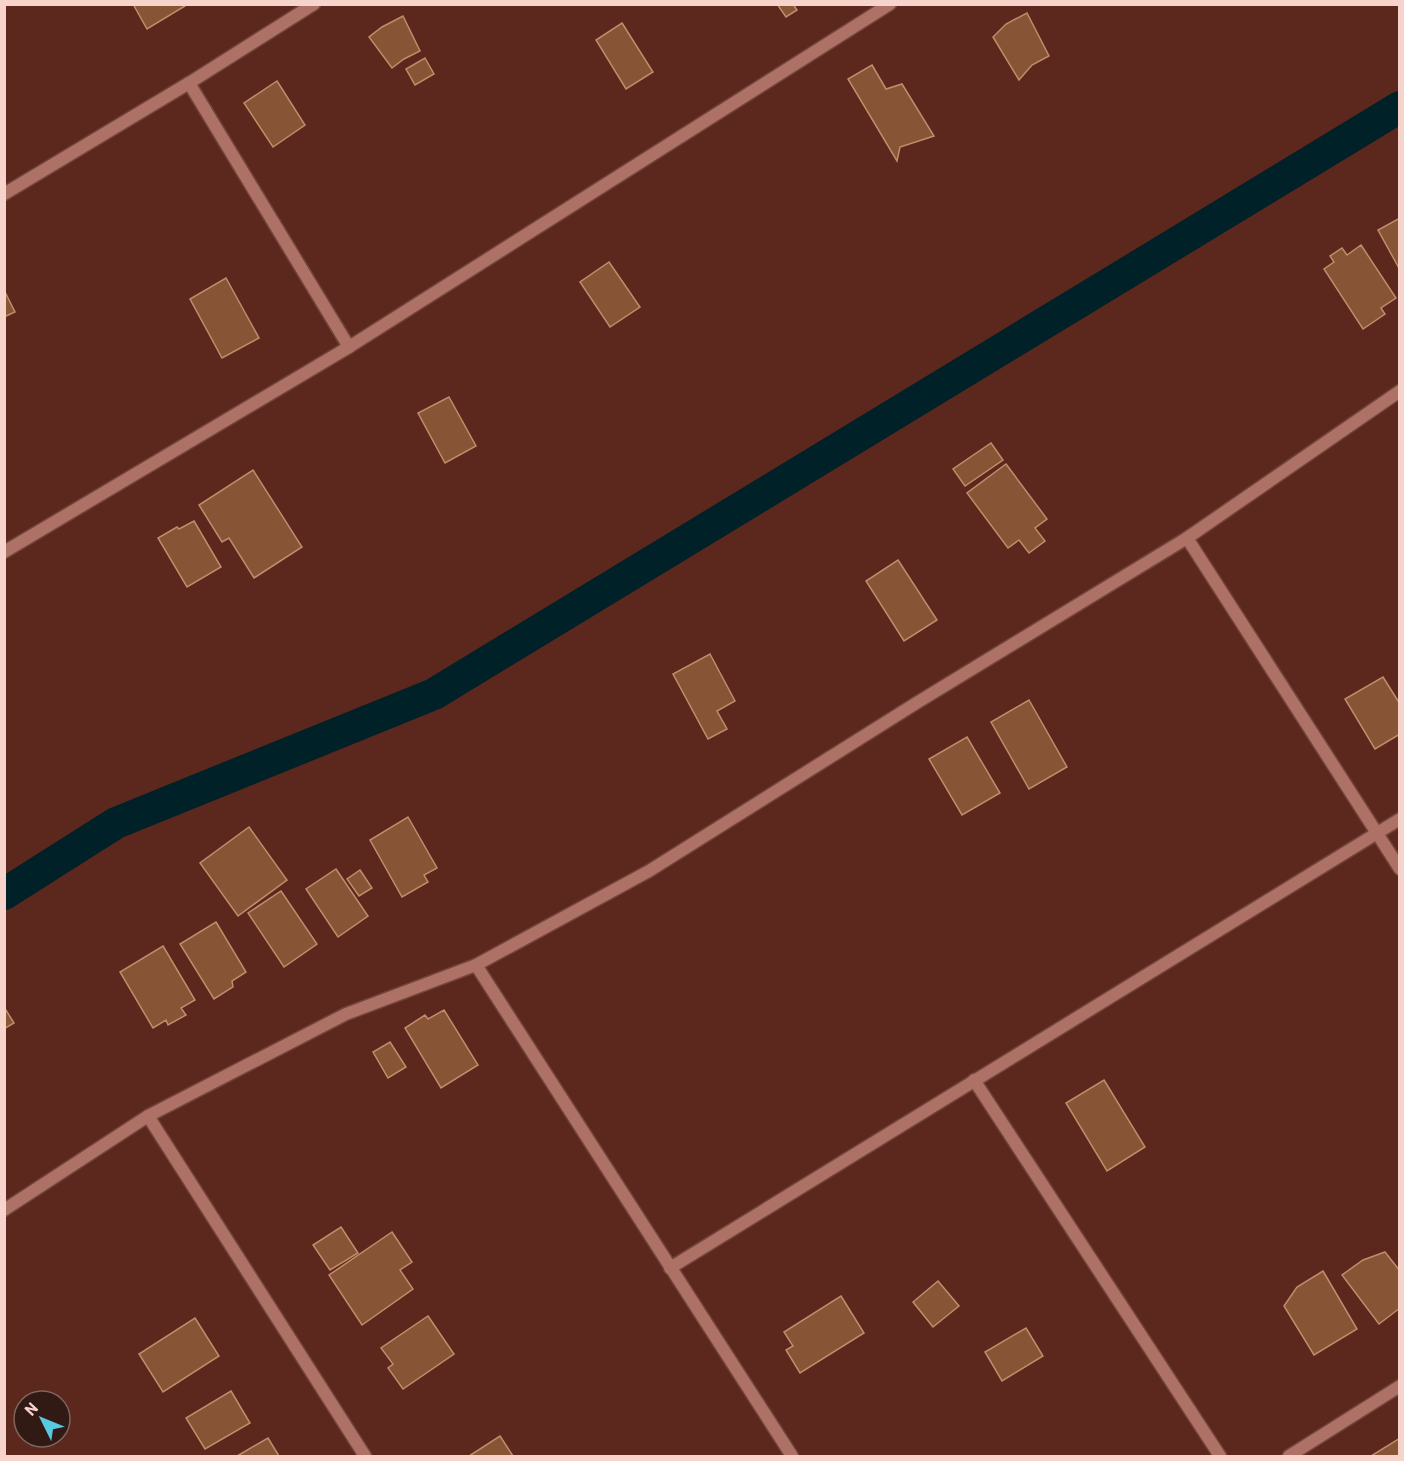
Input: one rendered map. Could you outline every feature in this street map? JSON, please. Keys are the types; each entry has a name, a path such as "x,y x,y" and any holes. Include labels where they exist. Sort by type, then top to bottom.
{"street":[{"path":"4,194 189,83 314,4"},
{"path":"4,552 349,347 890,4"},
{"path":"189,83 349,347"},
{"path":"4,1210 148,1116 346,1014 476,965 649,871 918,702 1187,538 1400,392"},
{"path":"1187,538 1400,869"},
{"path":"670,1268 1400,819"},
{"path":"476,965 792,1456"},
{"path":"974,1080 1220,1456"},
{"path":"148,1116 365,1456"},
{"path":"1288,1456 1400,1386"}],"building":[{"path":"133,4 184,4 185,6 147,29"},
{"path":"777,4 793,4 797,10 786,17"},
{"path":"1027,13 1049,56 1032,65 1019,80 993,37 1006,24"},
{"path":"403,16 420,51 392,68 369,37"},
{"path":"622,23 653,72 626,89 596,40"},
{"path":"425,58 434,74 415,85 406,69"},
{"path":"872,65 886,89 902,84 934,136 900,147 897,161 848,79"},
{"path":"277,81 305,125 273,147 244,103"},
{"path":"1400,218 1400,270 1378,230"},
{"path":"1361,245 1396,298 1381,308 1385,314 1363,329 1324,269 1334,262 1330,256 1342,248 1347,255"},
{"path":"609,262 640,307 610,327 580,282"},
{"path":"226,278 259,338 222,358 190,299"},
{"path":"4,290 15,312 4,317"},
{"path":"449,397 476,446 445,463 418,413"},
{"path":"991,443 1003,460 965,486 953,469"},
{"path":"1006,464 1047,519 1035,528 1045,541 1029,553 1019,540 1008,548 967,493"},
{"path":"253,470 302,547 254,578 229,538 222,542 199,505"},
{"path":"194,521 221,567 187,587 158,538 177,527 179,529"},
{"path":"898,560 937,620 904,641 866,581"},
{"path":"710,654 735,701 717,711 727,729 708,739 673,674"},
{"path":"1383,677 1400,704 1400,734 1375,749 1345,699"},
{"path":"1029,700 1067,767 1029,789 991,722"},
{"path":"967,737 1000,793 962,815 929,759"},
{"path":"408,817 437,868 424,875 428,882 402,897 370,840"},
{"path":"249,827 287,880 238,916 200,863"},
{"path":"336,869 368,916 338,937 306,889"},
{"path":"360,870 372,888 359,896 347,879"},
{"path":"281,891 317,944 284,967 248,913"},
{"path":"216,922 246,972 232,981 233,987 214,999 180,944"},
{"path":"163,946 195,1000 181,1008 186,1015 168,1025 166,1020 153,1028 120,972"},
{"path":"4,1007 14,1023 4,1029"},
{"path":"444,1010 478,1065 441,1088 405,1028 425,1015 428,1019"},
{"path":"390,1042 406,1067 388,1078 373,1052"},
{"path":"1104,1080 1145,1147 1107,1171 1066,1103"},
{"path":"341,1227 358,1253 330,1270 313,1245"},
{"path":"392,1232 412,1262 400,1270 413,1289 362,1325 329,1275"},
{"path":"1385,1252 1400,1271 1400,1308 1379,1324 1342,1275 1363,1260"},
{"path":"1323,1271 1357,1329 1314,1355 1284,1306 1297,1287"},
{"path":"938,1281 959,1306 933,1327 913,1302"},
{"path":"841,1296 864,1333 800,1373 786,1350 793,1346 784,1332"},
{"path":"428,1316 454,1354 403,1389 388,1368 393,1364 381,1348"},
{"path":"195,1318 219,1356 163,1392 139,1354"},
{"path":"1026,1328 1043,1356 1002,1381 985,1352"},
{"path":"231,1391 250,1423 205,1449 186,1418"},
{"path":"500,1436 513,1456 469,1456"},
{"path":"268,1438 279,1456 237,1456"},
{"path":"1400,1438 1400,1456 1371,1456"}],"waterway":[{"path":"4,894 116,823 434,694 1400,107"}]}
